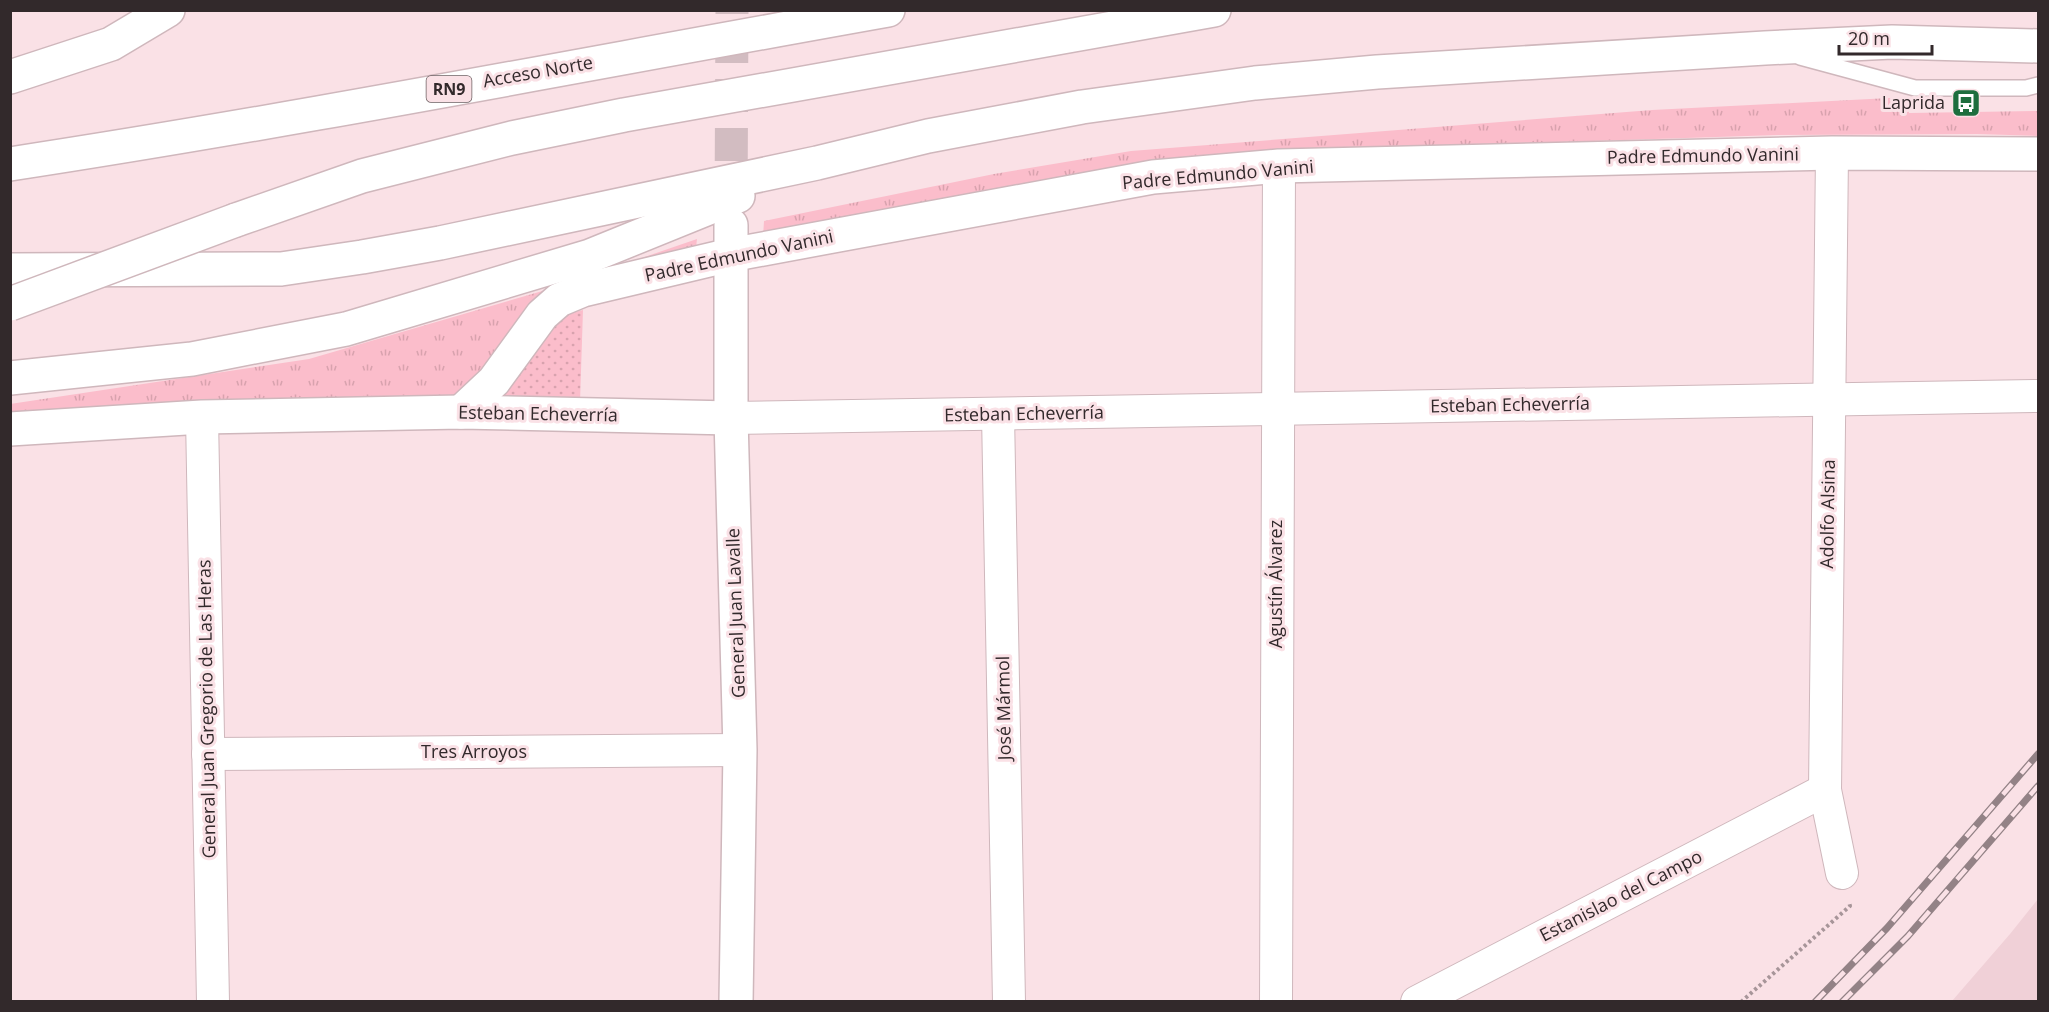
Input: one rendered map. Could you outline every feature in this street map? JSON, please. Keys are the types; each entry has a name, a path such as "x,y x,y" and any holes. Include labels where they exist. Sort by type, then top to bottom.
{"main road":[{"path":"10,77 111,44 168,10"},
{"name":"Acceso Norte","path":"10,164 397,99 888,10"},
{"path":"10,304 362,176 512,138 624,115 1214,10"},
{"path":"10,270 281,269 440,243 817,164 928,136 1082,107 1255,83 1377,72 1765,48 1892,42 2038,46"},
{"name":"Padre Edmundo Vanini","path":"461,412 494,381 542,315 559,300 730,240 1153,177 1279,166 1832,153 2038,154"},
{"path":"10,378 192,359 346,329 590,256 817,164"},
{"name":"General Juan Lavalle","path":"730,240 730,418 740,750 736,1002"},
{"name":"Esteban Echeverría","path":"10,429 202,417 461,412 730,418"}],"street":[{"name":"Adolfo Alsina","path":"1832,153 1825,790 1842,873"},
{"name":"Agustín Álvarez","path":"1276,1002 1276,410 1279,166"},
{"name":"Esteban Echeverría","path":"730,418 2038,396"},
{"name":"José Mármol","path":"998,414 1009,1002"},
{"name":"General Juan Gregorio de Las Heras","path":"202,417 213,1002"},
{"name":"Tres Arroyos","path":"208,754 740,750"},
{"name":"Estanislao del Campo","path":"1417,1002 1825,790"}],"lane":[{"path":"1765,48 1915,88 2026,88 2038,85"}],"path":[{"path":"1741,1002 1850,906 1842,873"}],"shaded area":[{"path":"2038,899 2038,1001 1952,1001 2010,934"}],"green space":[{"path":"1909,97 1909,113 2038,111 2038,136 1778,135 1377,148 763,237 764,221 994,174 1131,151 1652,110"},
{"path":"697,239 695,256 584,282 466,396 11,414 10,404 309,359 563,285"},
{"path":"583,310 580,402 498,400 559,316"}],"tunnel":[{"path":"731,210 732,10"}],"railway":[{"path":"1815,1002 1887,928 2038,754"},
{"path":"1842,1002 1908,936 2038,786"}],"place":[{"name":"Laprida","path":"1966,103"}]}
